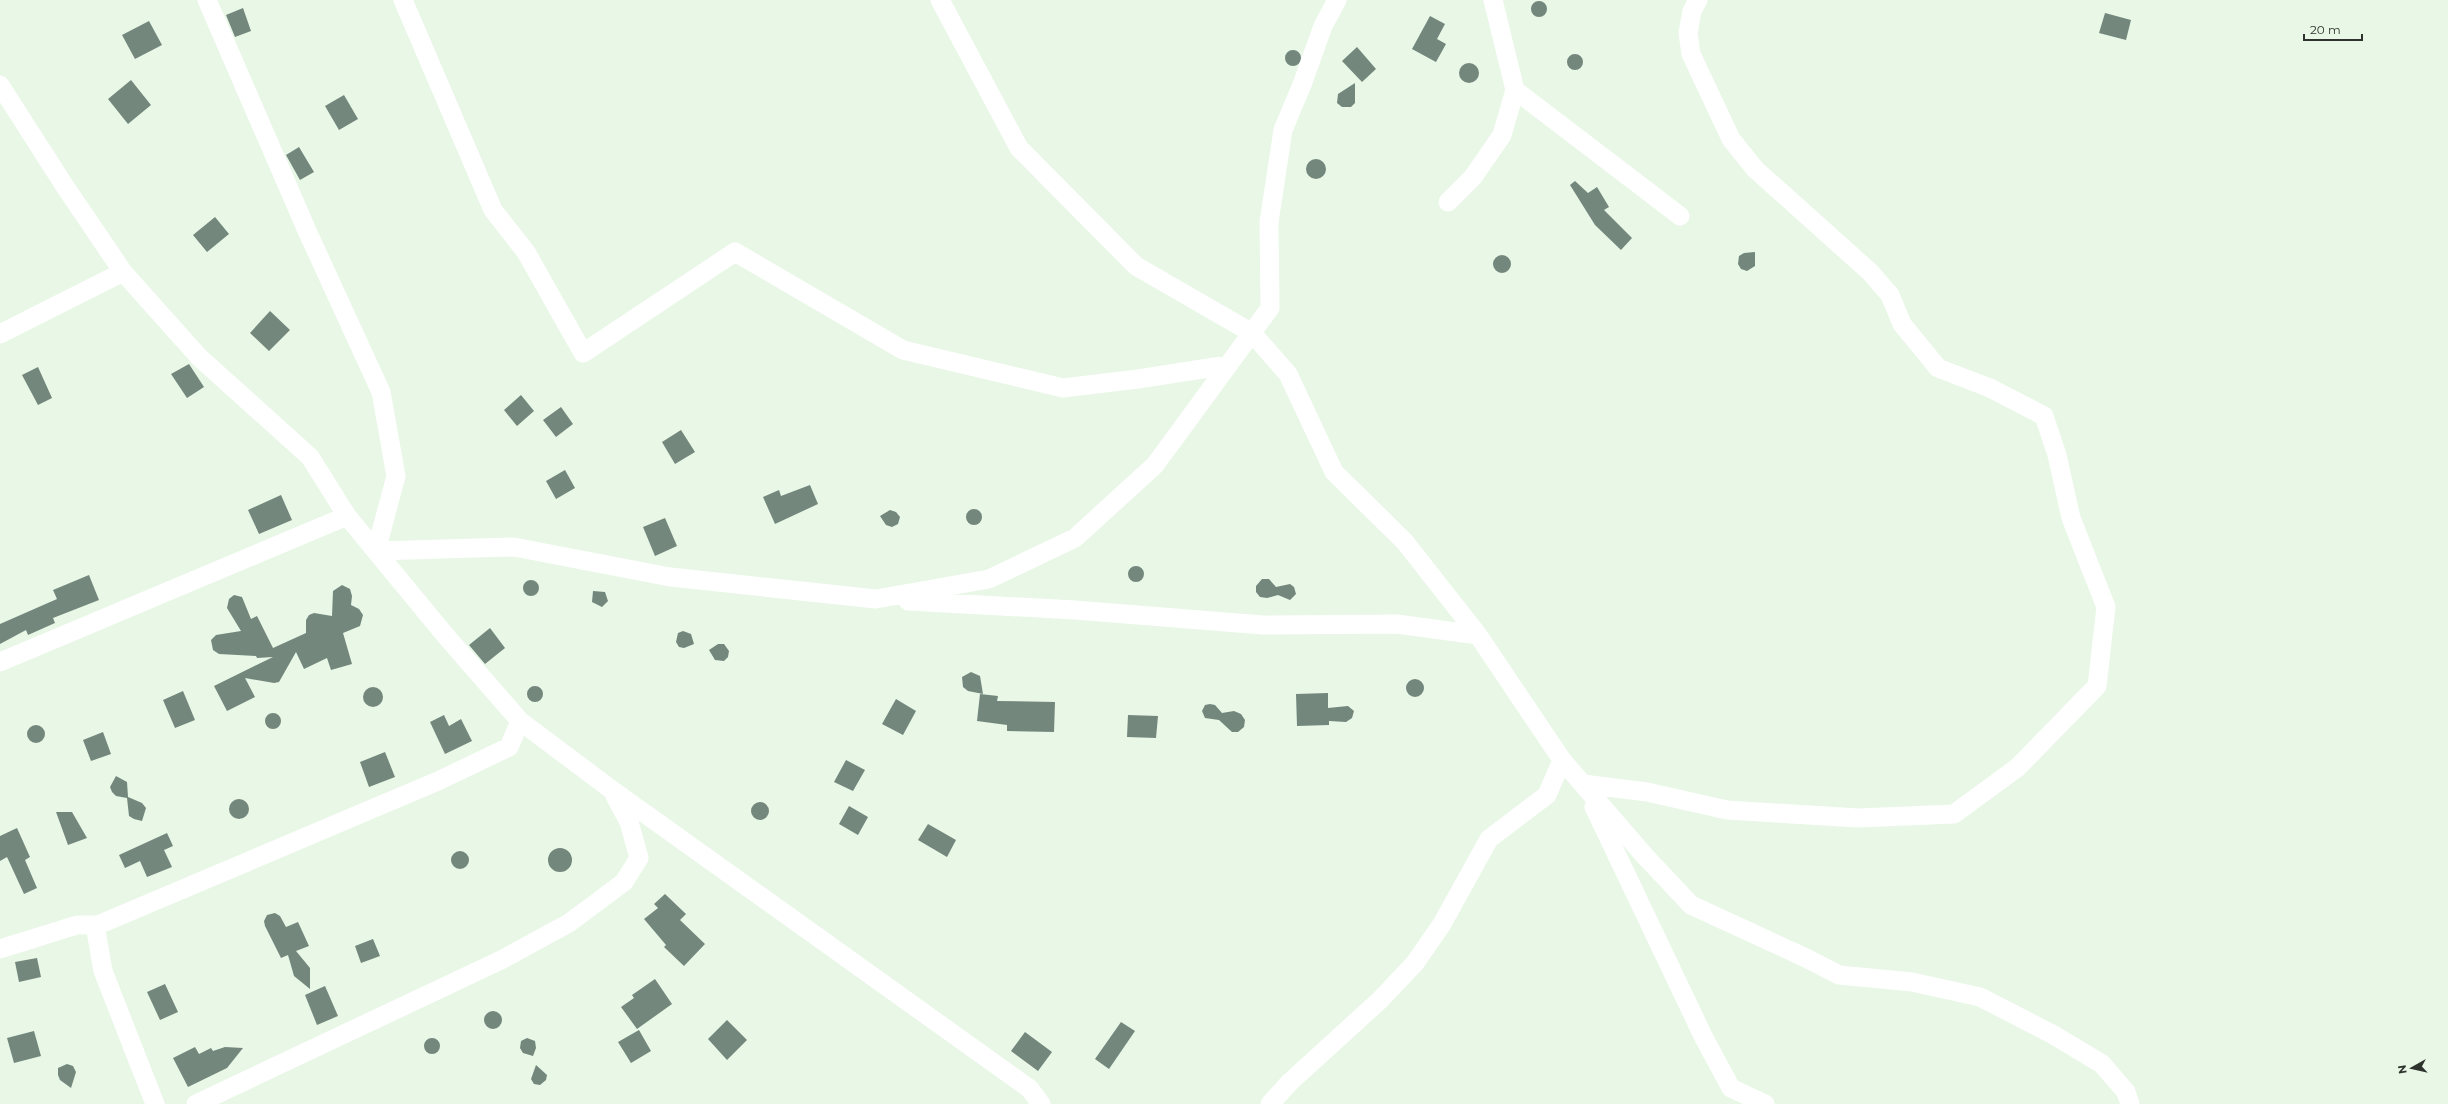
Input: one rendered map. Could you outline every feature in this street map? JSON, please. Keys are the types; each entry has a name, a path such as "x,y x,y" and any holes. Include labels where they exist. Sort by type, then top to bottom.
{"street":[{"path":"207,0 308,233 381,392 396,476 376,551"},
{"path":"403,0 493,210 526,252 583,353 735,252 904,350 1062,388 1138,380 1228,365"},
{"path":"940,0 1019,148 1136,266 1252,332 1288,374 1334,472 1405,542 1478,635 1562,760 1644,855 1691,905 1806,958 1839,975 1912,982 1980,997 2052,1034 2102,1064 2126,1092 2130,1104"},
{"path":"876,599 989,579 1075,538 1155,465 1270,308 1269,222 1283,130 1304,82 1323,26 1337,0"},
{"path":"1448,202 1473,178 1502,135 1515,90 1493,0"},
{"path":"1583,784 1647,792 1727,810 1858,818 1954,814 2018,766 2097,686 2106,607 2072,518 2057,455 2044,416 1990,388 1938,368 1902,324 1890,295 1870,272 1756,169 1731,139 1691,54 1688,33 1692,11 1698,0"},
{"path":"0,85 64,185 123,272 199,357 310,457 347,516 520,721 1031,1099"},
{"path":"1515,90 1680,216"},
{"path":"0,334 123,272"},
{"path":"0,662 347,516"},
{"path":"376,551 514,547 670,577 876,599 1075,610 1263,625 1397,624 1478,635"},
{"path":"0,948 77,925 95,925 438,781 509,746 520,721"},
{"path":"1270,1104 1290,1082 1380,1000 1415,963 1442,924 1489,839 1547,795 1562,760"},
{"path":"1583,784 1704,1038 1731,1088 1765,1104"},
{"path":"196,1104 501,960 569,923 624,882 639,858 629,822 612,790"},
{"path":"95,925 103,971 156,1104"}],"building":[{"path":"1536,1 1542,1 1547,6 1545,15 1542,17 1536,17 1531,12 1531,6"},
{"path":"243,8 251,31 235,37 226,15"},
{"path":"2105,13 2131,20 2126,40 2099,33"},
{"path":"1430,16 1445,24 1437,39 1446,44 1436,62 1412,49"},
{"path":"149,21 162,45 135,59 122,35"},
{"path":"1357,47 1376,69 1362,82 1342,61"},
{"path":"1293,50 1300,55 1301,58 1296,65 1293,66 1286,61 1285,58 1290,51"},
{"path":"1572,54 1578,54 1583,59 1581,68 1578,70 1572,70 1567,65 1567,59"},
{"path":"1469,63 1476,66 1479,73 1476,80 1469,83 1462,80 1459,73 1462,66"},
{"path":"131,80 151,105 128,124 108,99"},
{"path":"1355,83 1355,103 1351,107 1342,107 1337,103 1338,94"},
{"path":"344,95 358,119 339,130 325,106"},
{"path":"299,147 314,172 300,180 286,155"},
{"path":"1316,159 1323,162 1326,169 1323,176 1316,179 1309,176 1306,169 1309,162"},
{"path":"1575,181 1588,193 1597,187 1609,207 1604,210 1632,238 1621,250 1595,225 1570,185"},
{"path":"215,217 229,234 207,252 193,235"},
{"path":"1755,252 1755,266 1747,271 1741,269 1738,264 1739,256 1744,253"},
{"path":"1498,255 1506,255 1511,260 1509,271 1506,273 1498,273 1493,268 1493,260"},
{"path":"270,311 290,330 269,351 250,333"},
{"path":"189,364 204,387 187,398 171,374"},
{"path":"38,367 52,398 38,405 22,375"},
{"path":"521,395 534,411 517,426 504,410"},
{"path":"561,407 573,424 556,437 543,420"},
{"path":"681,430 695,452 675,464 662,442"},
{"path":"565,470 575,488 556,499 546,481"},
{"path":"810,485 818,504 775,524 763,497 779,490 781,496"},
{"path":"281,495 292,520 259,534 248,510"},
{"path":"971,509 977,509 982,514 980,523 977,525 971,525 966,520 966,514"},
{"path":"890,510 896,512 900,517 898,524 892,527 886,525 880,516"},
{"path":"665,518 677,546 655,556 643,527"},
{"path":"1136,566 1142,568 1144,574 1142,580 1136,582 1130,580 1128,574 1130,568"},
{"path":"89,575 99,600 53,618 55,623 28,635 26,630 0,644 0,624 57,599 53,590"},
{"path":"1262,579 1269,579 1276,587 1290,584 1294,587 1296,594 1290,600 1278,595 1267,598 1260,597 1256,592 1256,586"},
{"path":"528,580 534,580 539,585 537,594 534,596 528,596 523,591 523,585"},
{"path":"342,585 350,589 352,596 351,605 359,609 363,615 360,626 343,633 352,664 331,670 327,658 304,669 296,652 279,682 274,683 245,678 255,697 227,711 214,686 273,657 257,658 256,656 219,654 213,650 211,640 216,635 241,631 227,608 229,599 234,595 242,597 251,619 257,616 273,648 306,633 306,620 309,615 314,613 332,616 333,591"},
{"path":"593,591 605,592 608,601 602,607 592,602"},
{"path":"490,628 505,648 485,664 469,645"},
{"path":"683,631 691,634 694,644 684,648 679,647 676,642 678,633"},
{"path":"718,644 724,644 729,651 728,657 724,661 715,660 709,650"},
{"path":"971,672 980,676 983,694 968,691 963,687 962,677"},
{"path":"1411,679 1419,679 1424,684 1422,695 1419,697 1411,697 1406,692 1406,684"},
{"path":"532,686 538,686 543,691 541,700 538,702 532,702 527,697 527,691"},
{"path":"373,687 380,690 383,697 380,704 373,707 366,704 363,697 366,690"},
{"path":"183,691 195,720 175,728 163,700"},
{"path":"1328,693 1328,708 1348,706 1354,711 1352,718 1346,722 1329,721 1329,725 1297,726 1296,694"},
{"path":"980,694 998,696 997,701 1055,702 1054,732 1007,731 1007,725 977,721"},
{"path":"896,699 916,711 903,735 882,724"},
{"path":"1205,705 1215,705 1222,713 1234,711 1241,714 1245,720 1244,727 1238,732 1232,732 1219,720 1205,718 1202,711"},
{"path":"270,713 276,713 281,718 279,727 276,729 270,729 265,724 265,718"},
{"path":"444,715 449,726 461,719 472,741 445,754 430,722"},
{"path":"1128,715 1158,716 1156,738 1127,737"},
{"path":"36,725 42,728 45,734 42,740 36,743 30,740 27,734 30,728"},
{"path":"103,732 111,754 91,761 83,740"},
{"path":"385,752 395,777 369,787 360,762"},
{"path":"846,760 865,770 853,791 834,782"},
{"path":"116,776 127,782 128,797 142,803 146,808 142,821 129,816 127,798 116,796 112,792 110,787"},
{"path":"239,799 246,802 249,809 246,816 239,819 232,816 229,809 232,802"},
{"path":"756,802 764,802 769,807 767,818 764,820 756,820 751,815 751,807"},
{"path":"849,806 868,817 858,835 839,824"},
{"path":"56,812 72,812 87,838 68,845"},
{"path":"928,824 956,840 947,857 918,840"},
{"path":"17,828 30,857 25,860 37,888 24,894 7,857 0,861 0,836"},
{"path":"167,833 173,846 164,850 172,867 147,877 140,861 125,868 119,855"},
{"path":"560,848 568,852 572,860 568,868 560,872 552,868 548,860 552,852"},
{"path":"460,851 466,854 469,860 466,866 460,869 454,866 451,860 454,854"},
{"path":"665,894 686,914 680,920 705,944 684,966 664,947 666,945 644,919 658,908 654,904"},
{"path":"275,913 280,916 286,927 298,922 309,946 296,951 310,968 310,989 294,976 288,955 281,958 265,926 264,921 267,915"},
{"path":"373,939 380,956 361,963 355,946"},
{"path":"37,958 41,977 19,982 15,962"},
{"path":"655,979 672,1004 637,1029 621,1007 634,998 632,995"},
{"path":"165,984 178,1012 160,1020 147,992"},
{"path":"325,986 338,1016 317,1025 305,995"},
{"path":"493,1011 499,1014 502,1020 499,1026 493,1029 487,1026 484,1020 487,1014"},
{"path":"727,1020 747,1040 727,1060 708,1039"},
{"path":"1121,1022 1135,1031 1109,1069 1095,1059"},
{"path":"639,1030 651,1051 631,1063 618,1042"},
{"path":"34,1031 41,1056 14,1063 7,1038"},
{"path":"1025,1032 1052,1052 1038,1071 1011,1051"},
{"path":"429,1038 435,1038 440,1043 438,1052 435,1054 429,1054 424,1049 424,1043"},
{"path":"527,1038 535,1041 536,1048 533,1056 523,1053 520,1048 521,1041"},
{"path":"195,1047 199,1054 211,1048 213,1051 225,1047 243,1048 227,1068 188,1087 173,1058"},
{"path":"67,1064 73,1066 76,1072 71,1088 60,1080 58,1075 58,1068"},
{"path":"536,1065 547,1075 546,1080 540,1085 534,1084 531,1079"}]}
